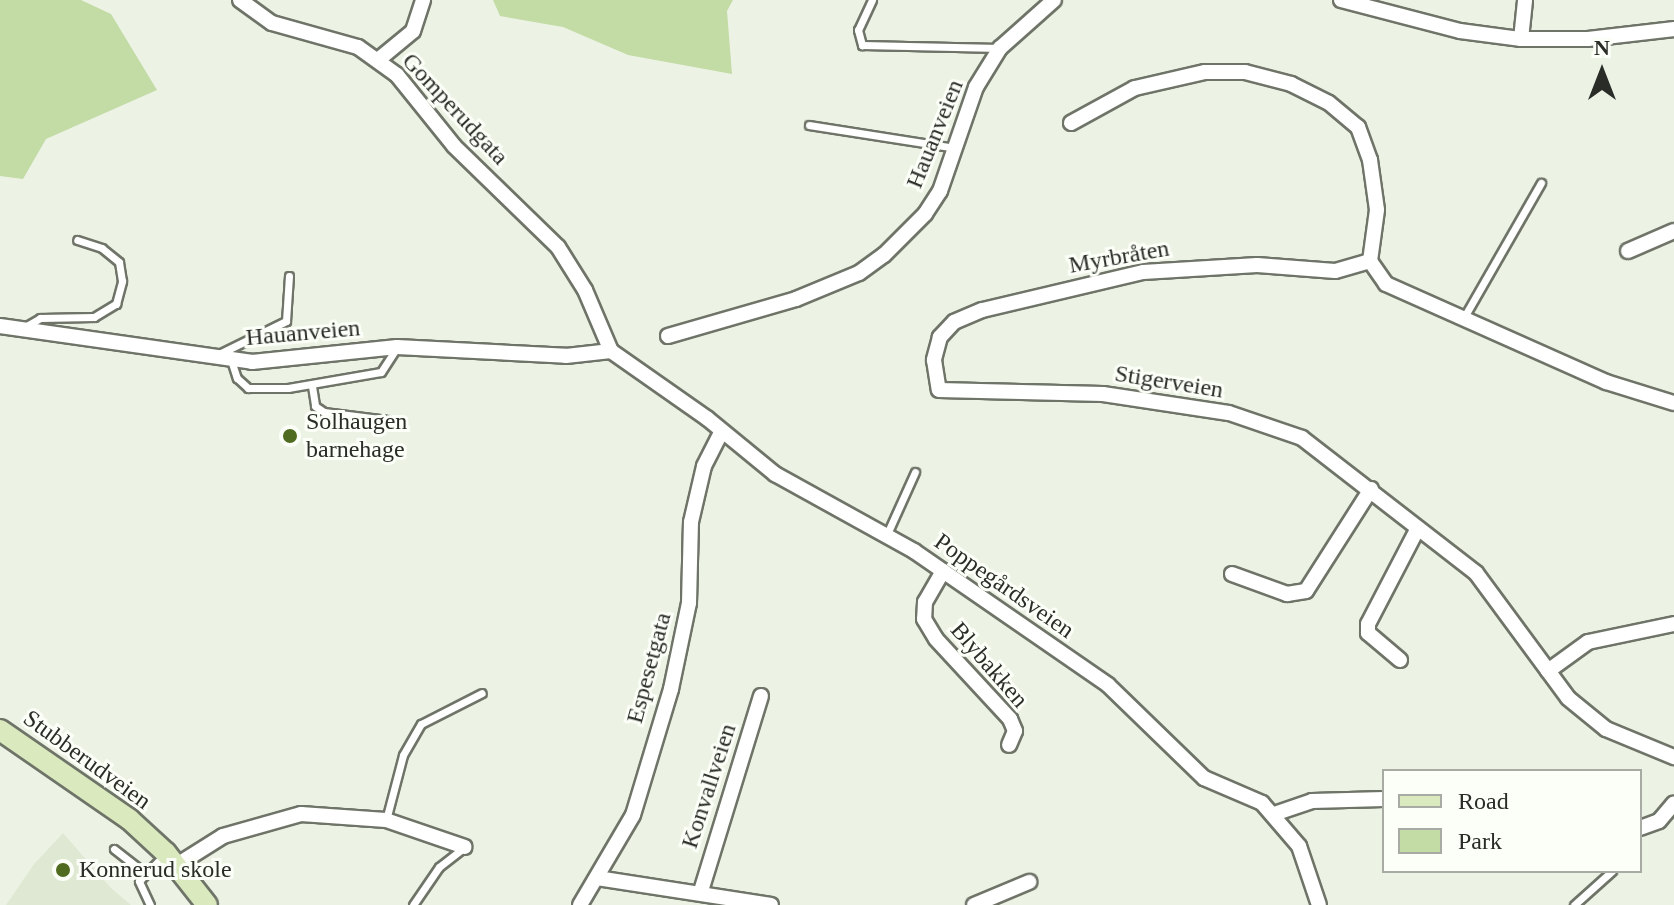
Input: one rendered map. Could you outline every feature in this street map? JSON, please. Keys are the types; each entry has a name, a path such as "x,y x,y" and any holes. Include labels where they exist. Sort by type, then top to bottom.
{"main road":[{"name":"Stubberudveien","path":"0,730 105,799 171,859 207,905"}],"street":[{"name":"Gomperudgata","path":"240,0 272,23 335,39 378,60 403,81 454,146 558,247 585,290 611,351"},
{"path":"378,60 413,31 423,0"},
{"name":"Hauanveien","path":"668,336 796,299 859,273 925,214 958,149 976,87 1000,48 1054,0"},
{"path":"1341,0 1460,31 1521,39 1588,39 1674,29"},
{"path":"1521,39 1525,0"},
{"path":"1071,123 1135,88 1205,72 1245,72 1291,84 1347,116 1364,140 1377,210 1370,261 1386,284 1462,321 1606,382 1674,403"},
{"path":"1628,251 1674,231"},
{"name":"Myrbråten","path":"939,390 934,360 940,337 954,322 982,310 1143,272 1257,265 1335,271 1370,261"},
{"name":"Hauanveien","path":"0,326 231,360 281,362 397,347 566,356 611,351"},
{"name":"Poppegårdsveien","path":"611,351 722,431 775,474 887,534 1108,685 1204,778 1274,814 1308,862 1319,905"},
{"name":"Stigerveien","path":"939,390 1103,394 1229,413 1302,438 1476,573 1568,698 1606,729 1674,757"},
{"name":"Espesetgata","path":"580,905 633,815 676,672 689,603 691,522 704,466 722,431"},
{"path":"1232,574 1287,594 1306,591 1371,489"},
{"path":"1400,660 1368,633 1368,624 1418,528"},
{"name":"Blybakken","path":"943,571 925,602 924,619 936,639 1010,719 1015,731 1009,745"},
{"path":"1548,671 1588,642 1674,624"},
{"name":"Konvallveien","path":"701,891 761,696"},
{"path":"1274,814 1312,801 1382,799"},
{"path":"1642,827 1659,821 1674,803"},
{"path":"171,859 274,819 301,814 386,820 465,847"},
{"path":"597,878 701,891 771,905"},
{"path":"974,905 1029,882"}],"lane":[{"path":"872,0 858,30 862,45 1000,48"},
{"path":"809,125 958,149"},
{"path":"1462,321 1541,183"},
{"path":"22,330 40,318 94,317 116,304 122,281 119,262 102,248 77,240"},
{"path":"215,357 286,321 289,276"},
{"path":"231,360 237,378 248,388 312,386 381,372 397,347"},
{"path":"312,386 315,406 324,412 387,420"},
{"path":"887,534 915,472"},
{"path":"386,820 403,755 421,724 482,693"},
{"path":"413,905 439,867 465,847"},
{"path":"114,849 143,872"},
{"path":"143,872 171,859"},
{"path":"143,872 141,893 150,905"},
{"path":"1574,905 1610,873"}],"shaded area":[{"name":"Konnerud skole","path":"63,833 111,888 131,905 6,905 34,864"}],"green space":[{"path":"0,0 81,0 111,14 157,90 46,139 23,179 0,176"},
{"path":"493,0 733,0 727,11 732,74 628,55 563,27 500,16"}],"place":[{"name":"Solhaugen barnehage","path":"290,436"},
{"name":"Konnerud skole","path":"63,870"}]}
